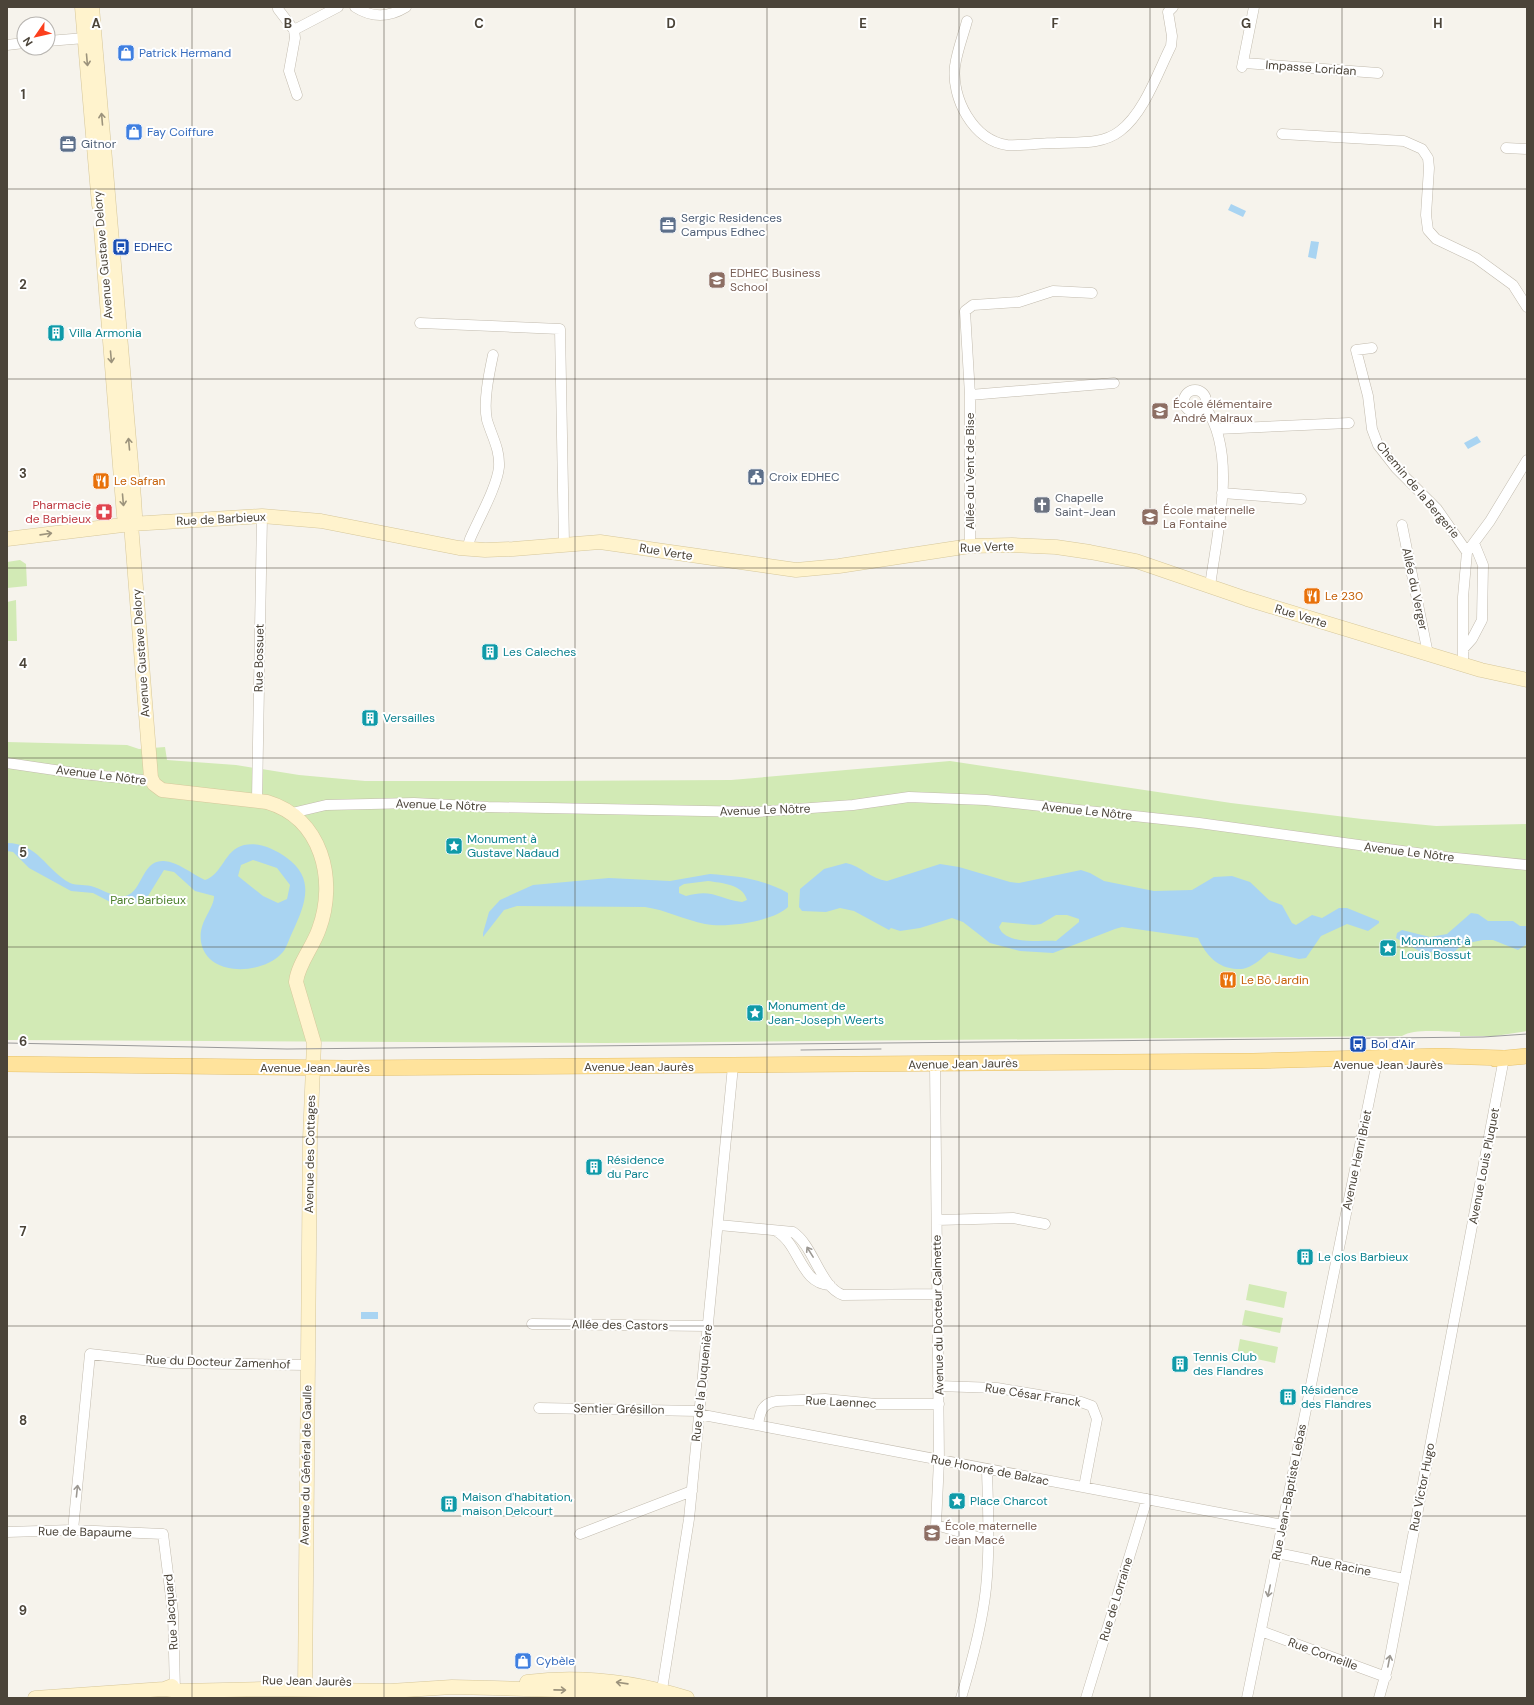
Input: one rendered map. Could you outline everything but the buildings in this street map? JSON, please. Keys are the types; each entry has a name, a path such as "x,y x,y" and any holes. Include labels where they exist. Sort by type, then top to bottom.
{"main road":[{"name":"Avenue Gustave Delory","path":"82,7 124,516 131,524"},
{"name":"Avenue Gustave Delory","path":"92,7 135,515 131,524 149,770 152,781"},
{"name":"Rue de Barbieux","path":"7,539 131,524 262,516 321,521 433,544"},
{"name":"Rue Verte","path":"433,544 467,549 513,549 590,541 743,564 796,570 853,564 970,546 1034,546 1090,552 1136,562 1247,599 1464,665 1527,680"},
{"name":"Avenue Le Nôtre","path":"152,781 158,788 165,791 257,800 274,804 292,813"},
{"name":"Avenue des Cottages","path":"292,813 306,827 317,843 322,855 326,879 326,899 322,922 296,982 313,1037 314,1068 311,1087 309,1240"},
{"name":"Avenue Jean Jaurès","path":"7,1064 314,1068 1271,1061 1309,1065 1377,1061 1455,1064 1527,1056"},
{"name":"Avenue du Général de Gaulle","path":"304,1685 309,1240"},
{"name":"Rue Jean Jaurès","path":"34,1698 169,1691 243,1680 304,1685 423,1682 452,1687 592,1689 625,1683 659,1696 687,1698"}],"street":[{"path":"294,30 338,7"},
{"path":"355,7 366,13 380,16 393,14 406,7"},
{"path":"967,22 955,66 955,83 962,104 973,125 987,138 1007,145 1104,140 1119,132 1134,120 1171,46 1172,36 1168,12 1173,7"},
{"name":"Impasse Loridan","path":"1254,7 1243,65 1378,73"},
{"path":"278,9 294,30 295,38 289,71 297,95"},
{"path":"56,40 85,38"},
{"path":"1282,134 1404,141 1422,149 1428,158 1429,168 1426,215 1428,230 1436,239 1476,258 1513,285 1527,307"},
{"path":"1506,148 1527,149"},
{"name":"Allée du Vent de Bise","path":"970,546 970,395 965,311 973,304 1019,302 1053,291 1092,293"},
{"path":"420,323 560,329 564,543"},
{"name":"Chemin de la Bergerie","path":"1372,348 1356,350 1368,396 1372,429 1378,445 1437,509 1467,552 1490,520 1527,460"},
{"path":"467,549 496,480 499,466 498,448 488,422 486,412 488,379 493,356"},
{"name":"Allée du Vent de Bise","path":"970,395 1114,383"},
{"path":"1205,407 1217,429 1224,469 1210,586"},
{"path":"1217,429 1349,423"},
{"path":"1222,493 1302,499"},
{"name":"Rue Bossuet","path":"257,800 262,516"},
{"name":"Allée du Verger","path":"1402,525 1428,654"},
{"name":"Chemin de la Bergerie","path":"1463,649 1472,639 1482,620 1483,565 1474,543"},
{"path":"1464,665 1463,597 1467,552"},
{"name":"Avenue Le Nôtre","path":"7,763 82,774 152,781"},
{"name":"Avenue Le Nôtre","path":"292,813 326,805 399,803 488,807 748,812 853,805 908,797 986,800 1199,824 1446,857 1527,865"},
{"name":"Avenue Louis Pluquet","path":"1463,1274 1504,1058"},
{"name":"Avenue Henri Briet","path":"1336,1263 1377,1061"},
{"name":"Avenue du Docteur Calmette","path":"935,1064 939,1404 939,1460 936,1525 988,1540"},
{"name":"Rue de la Duquenière","path":"659,1696 684,1559 692,1491 698,1412 708,1326 733,1066"},
{"path":"937,1220 1013,1218 1045,1224"},
{"path":"718,1225 788,1231 797,1235 806,1246 830,1285 843,1295 938,1294"},
{"name":"Rue Jean-Baptiste Lebas","path":"1248,1698 1336,1263"},
{"name":"Rue Victor Hugo","path":"1379,1698 1386,1677 1463,1274"},
{"name":"Allée des Castors","path":"532,1324 708,1326"},
{"name":"Rue du Docteur Zamenhof","path":"73,1530 90,1354 170,1363 307,1365"},
{"name":"Rue César Franck","path":"938,1386 1008,1389 1081,1402 1092,1406 1097,1419 1084,1487"},
{"name":"Rue Laennec","path":"758,1425 762,1409 769,1402 777,1401 825,1398 876,1404 939,1404"},
{"name":"Sentier Grésillon","path":"539,1408 698,1412"},
{"name":"Rue Honoré de Balzac","path":"698,1412 939,1460 1283,1525"},
{"path":"961,1698 978,1639 987,1573 987,1469"},
{"path":"580,1534 692,1491"},
{"name":"Rue de Lorraine","path":"1086,1698 1146,1499"},
{"name":"Rue de Bapaume","path":"7,1532 73,1530 163,1534"},
{"name":"Rue Jacquard","path":"163,1534 173,1613 169,1691"},
{"name":"Rue Racine","path":"1277,1553 1404,1579"},
{"name":"Rue Corneille","path":"1261,1631 1386,1677"}],"green space":[{"path":"20,560 26,564 27,586 7,588 7,562"},
{"path":"16,600 17,641 7,641 7,602"},
{"name":"Parc Barbieux","path":"7,742 127,745 139,749 165,747 167,760 236,765 299,775 365,781 731,780 950,761 1231,803 1362,819 1436,826 1527,824 1527,1031 1495,1036 1460,1036 1460,1032 1430,1031 1414,1032 1402,1036 605,1043 7,1040"},
{"path":"1249,1284 1287,1292 1284,1308 1246,1300"},
{"path":"1245,1310 1283,1318 1280,1333 1242,1325"},
{"path":"1240,1339 1278,1347 1275,1363 1237,1355"}],"water":[{"path":"1231,204 1246,211 1243,217 1228,210"},
{"path":"1311,241 1319,242 1316,259 1308,257"},
{"path":"1477,436 1481,442 1468,449 1464,443"},
{"path":"7,843 27,847 62,878 70,883 91,886 119,896 127,896 133,892 150,866 156,862 169,862 205,880 216,873 232,852 237,848 244,845 256,844 277,852 296,866 302,875 305,884 304,903 287,944 281,954 272,961 261,966 248,969 224,967 213,962 205,953 201,942 202,928 212,906 214,896 195,891 174,872 164,870 148,896 133,905 114,904 93,893 71,891 29,868 13,852 7,851","holes":["253,860 277,868 290,885 287,899 278,903 263,896 238,876 241,865"]},
{"path":"846,863 876,878 887,881 940,864 959,867 1010,882 1019,883 1081,870 1104,881 1154,891 1192,890 1214,877 1232,876 1250,882 1269,900 1282,905 1292,923 1296,925 1312,915 1322,918 1339,908 1347,908 1379,921 1379,923 1368,931 1347,924 1321,936 1306,958 1299,959 1269,952 1252,965 1242,969 1230,968 1213,960 1198,938 1122,927 1053,953 1020,951 990,943 963,922 952,918 920,928 900,931 891,928 889,930 854,911 840,908 826,912 802,911 799,907 800,889 824,869","holes":["1056,915 1067,915 1079,919 1079,922 1056,941 1015,939 1008,937 999,927 1002,922 1034,925 1041,924"]},
{"path":"710,874 760,881 788,893 788,907 771,917 748,923 714,925 705,924 660,910 645,907 517,906 504,910 483,937 489,912 500,900 533,885 609,878 670,881","holes":["708,881 736,887 745,895 747,900 742,902 703,893 686,896 679,893 679,887 684,884"]},
{"path":"1471,913 1478,914 1488,921 1513,921 1520,926 1527,926 1527,944 1518,950 1493,940 1483,940 1463,944 1454,952 1426,952 1419,951 1396,938 1397,933 1402,930 1430,937 1447,934"},
{"path":"361,1312 378,1312 378,1319 361,1319"}],"tram line":[{"path":"7,1043 287,1049 1483,1037 1527,1034"},
{"path":"801,1050 881,1049"}],"place":[{"name":"Patrick Hermand","path":"126,53"},
{"name":"Fay Coiffure","path":"134,132"},
{"name":"Gitnor","path":"68,144"},
{"name":"Sergic Residences Campus Edhec","path":"668,225"},
{"name":"EDHEC","path":"121,247"},
{"name":"EDHEC Business School","path":"717,280"},
{"name":"Villa Armonia","path":"56,333"},
{"name":"École élémentaire André Malraux","path":"1160,411"},
{"name":"Croix EDHEC","path":"756,477"},
{"name":"Le Safran","path":"101,481"},
{"name":"Chapelle Saint-Jean","path":"1042,505"},
{"name":"Pharmacie de Barbieux","path":"104,512"},
{"name":"École maternelle La Fontaine","path":"1150,517"},
{"name":"Le 230","path":"1312,596"},
{"name":"Les Caleches","path":"490,652"},
{"name":"Versailles","path":"370,718"},
{"name":"Monument à Gustave Nadaud","path":"454,846"},
{"name":"Monument à Louis Bossut","path":"1388,948"},
{"name":"Le Bô Jardin","path":"1228,980"},
{"name":"Monument de Jean-Joseph Weerts","path":"755,1013"},
{"name":"Bol d'Air","path":"1358,1044"},
{"name":"Résidence du Parc","path":"594,1167"},
{"name":"Le clos Barbieux","path":"1305,1257"},
{"name":"Tennis Club des Flandres","path":"1180,1364"},
{"name":"Résidence des Flandres","path":"1288,1397"},
{"name":"Place Charcot","path":"957,1501"},
{"name":"Maison d'habitation, maison Delcourt","path":"449,1504"},
{"name":"École maternelle Jean Macé","path":"932,1533"},
{"name":"Cybèle","path":"523,1661"}]}
